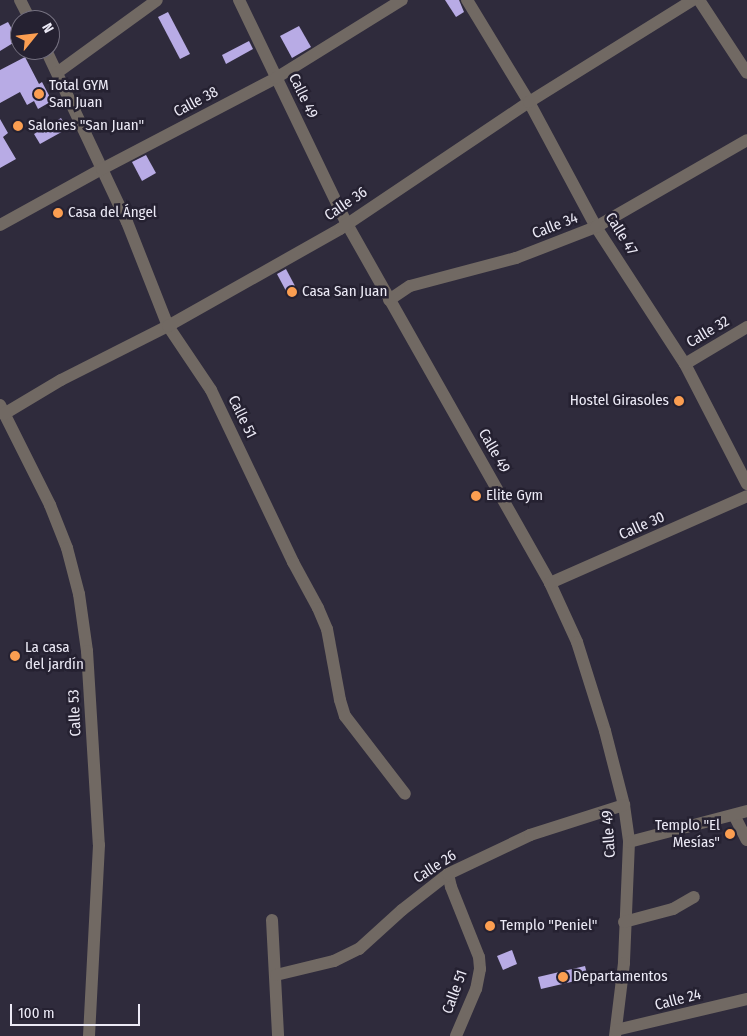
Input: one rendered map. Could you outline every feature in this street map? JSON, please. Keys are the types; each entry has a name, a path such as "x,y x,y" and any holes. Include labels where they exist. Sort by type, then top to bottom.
{"street":[{"path":"58,72 156,0"},
{"name":"Calle 49","path":"239,0 347,224 550,583 578,642 605,731 624,805 629,842 624,922 624,963 615,1033"},
{"name":"Calle 38","path":"0,225 102,168 276,78 402,0"},
{"name":"Calle 47","path":"467,0 529,102 596,227 685,364 747,484"},
{"name":"Calle 36","path":"2,410 168,326 266,272 347,224 529,102 694,0"},
{"path":"699,0 747,73"},
{"name":"Calle 51","path":"51,60 127,222 168,326 211,390 293,562 318,608 327,629 340,700 346,716 405,794"},
{"name":"Calle 34","path":"389,300 410,286 516,258 596,227 747,140"},
{"name":"Calle 32","path":"685,364 747,327"},
{"name":"Calle 53","path":"2,410 50,505 67,548 79,594 87,651 99,845 89,1036"},
{"name":"Calle 30","path":"550,583 747,496"},
{"name":"Calle 26","path":"276,975 334,961 359,949 402,910 448,874 530,834 624,805"},
{"path":"629,842 747,810"},
{"path":"734,815 747,840"},
{"name":"Calle 51","path":"448,874 451,887 480,957 476,989 456,1036"},
{"path":"624,922 673,910 694,898"},
{"path":"272,920 278,1036"},
{"name":"Calle 24","path":"615,1033 747,999"}],"building":[{"path":"445,0 459,0 464,12 456,17"},
{"path":"168,12 190,54 180,59 158,17"},
{"path":"8,22 10,26 10,45 0,51 0,26"},
{"path":"299,26 311,47 292,58 280,36"},
{"path":"249,41 253,49 226,64 222,55"},
{"path":"19,60 27,60 39,84 42,82 52,101 38,109 34,101 27,105 20,92 0,103 0,70"},
{"path":"61,118 67,129 40,144 34,134"},
{"path":"0,119 8,133 3,137 16,159 0,168"},
{"path":"146,155 156,173 142,181 132,162"},
{"path":"286,269 295,286 286,291 277,274"},
{"path":"512,950 517,964 503,970 497,956"},
{"name":"Departamentos","path":"585,966 588,978 541,989 538,977"}],"place":[{"name":"Total GYM San Juan","path":"39,94"},
{"name":"Salones \"San Juan\"","path":"18,126"},
{"name":"Casa del Ángel","path":"58,213"},
{"name":"Casa San Juan","path":"292,292"},
{"name":"Hostel Girasoles","path":"679,401"},
{"name":"Elite Gym","path":"476,496"},
{"name":"La casa del jardín","path":"15,656"},
{"name":"Templo \"El Mesías\"","path":"730,834"},
{"name":"Templo \"Peniel\"","path":"490,926"},
{"name":"Departamentos","path":"563,977"}]}
